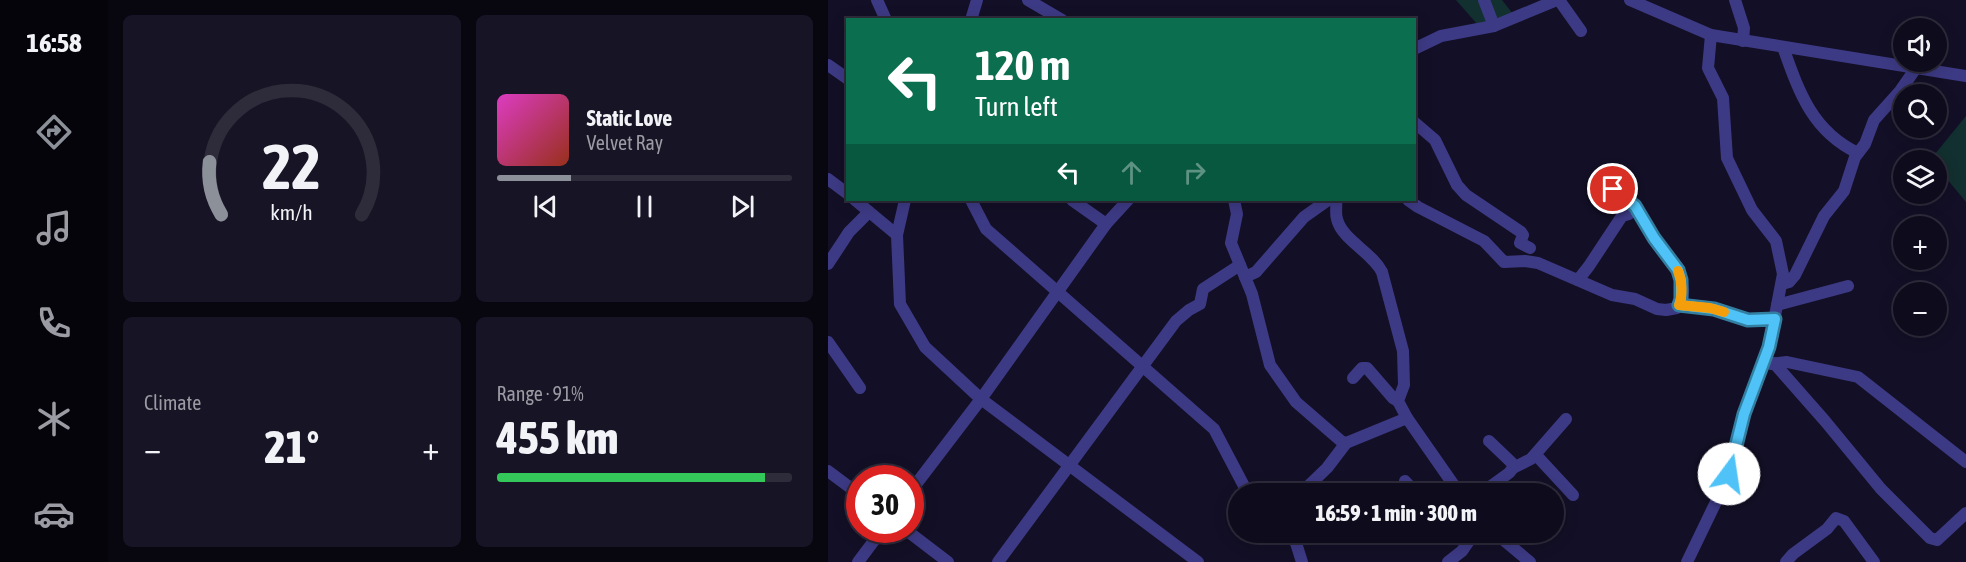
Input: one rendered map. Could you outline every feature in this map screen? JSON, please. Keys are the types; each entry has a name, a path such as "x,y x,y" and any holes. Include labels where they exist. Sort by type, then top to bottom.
{"street":[{"path":"877,0 885,18"},
{"path":"972,18 977,0"},
{"path":"1028,0 1059,18"},
{"path":"1484,0 1494,26"},
{"path":"1416,48 1441,36 1494,26 1556,0 1581,31"},
{"path":"1735,0 1744,28 1743,40"},
{"path":"1636,2 1711,35 1893,64"},
{"path":"1687,562 1725,484 1744,414 1769,364 1783,270 1776,241 1765,230 1750,206 1727,155 1723,98 1708,68 1711,35"},
{"path":"1784,47 1798,88 1819,124 1836,141 1858,153"},
{"path":"830,71 846,78"},
{"path":"1782,284 1789,282 1795,275 1824,216 1844,191 1858,153 1874,120 1913,72"},
{"path":"1941,72 1966,76"},
{"path":"1416,124 1435,140 1457,185 1466,195 1521,232 1520,243 1530,248"},
{"path":"828,179 846,192"},
{"path":"1603,183 1635,206 1654,238 1678,270 1681,280 1679,305"},
{"path":"856,201 897,235"},
{"path":"905,201 897,235 900,304 925,347 981,399 1198,562"},
{"path":"972,201 986,229 1214,429 1242,483"},
{"path":"1076,201 1106,224"},
{"path":"924,474 981,399 1106,224 1127,201"},
{"path":"1234,201 1237,214 1231,243 1252,294 1273,370 1296,402 1346,443 1407,418"},
{"path":"998,562 1176,321 1200,304 1203,289 1243,271 1256,272 1304,217 1327,201"},
{"path":"1336,201 1338,223 1382,272 1403,351 1404,385 1398,401"},
{"path":"1409,201 1484,241 1504,262 1538,263 1604,292 1635,299 1657,309 1671,310 1679,305 1714,309 1748,320 1775,319"},
{"path":"1578,280 1622,216 1629,214 1635,206"},
{"path":"828,264 849,232 869,212"},
{"path":"1777,305 1848,286"},
{"path":"828,342 860,388"},
{"path":"1769,364 1792,363 1858,377 1966,462"},
{"path":"1769,364 1826,421 1881,489 1930,538 1937,540 1966,513"},
{"path":"1353,378 1362,368 1367,368 1398,401 1407,418 1452,483"},
{"path":"1495,483 1513,468 1536,455 1566,419"},
{"path":"1489,441 1512,463 1513,468"},
{"path":"1311,483 1327,468 1346,443"},
{"path":"1536,455 1573,495"},
{"path":"828,471 846,484"},
{"path":"1786,562 1793,554 1827,530 1836,518 1844,521 1871,561"},
{"path":"858,562 872,543"},
{"path":"923,543 948,562"},
{"path":"1296,543 1302,562"},
{"path":"1448,562 1463,558 1466,543"},
{"path":"1507,543 1530,562"}],"green space":[{"path":"1456,0 1502,0 1513,14 1478,25"},
{"path":"1966,116 1966,202 1947,179 1947,150 1938,150"}],"slow traffic":[{"path":"1678,271 1681,280 1679,305 1710,308 1724,312"}],"route":[{"path":"1613,189 1635,206 1654,238 1678,270 1681,280 1679,305 1714,309 1748,320 1775,319 1764,365 1744,414 1729,474"}]}
